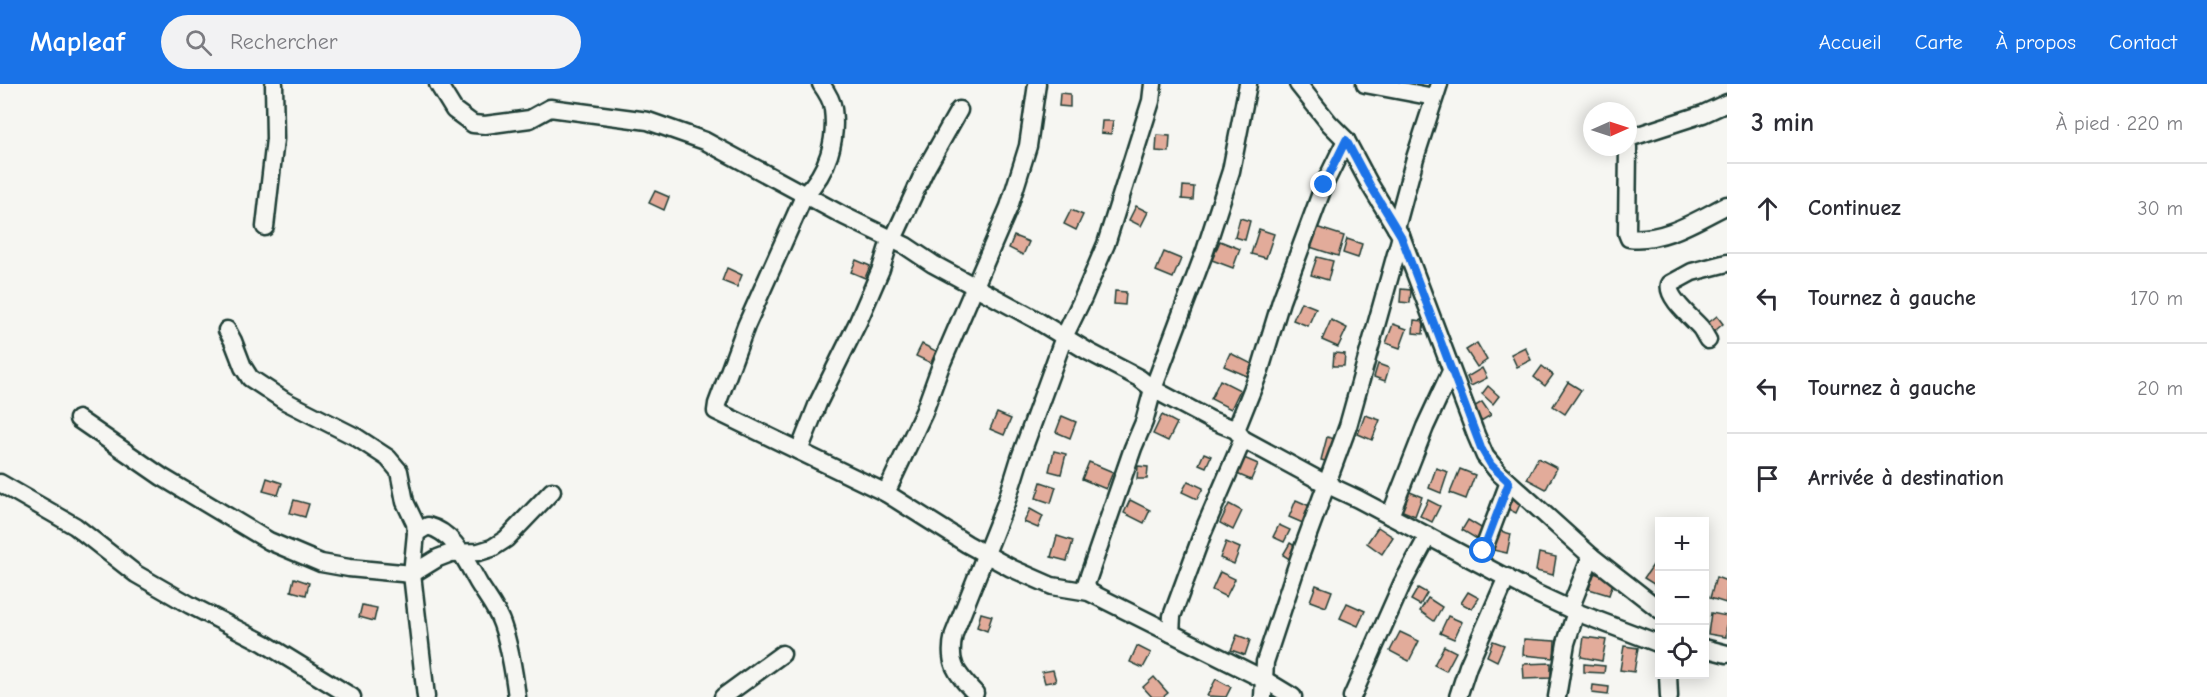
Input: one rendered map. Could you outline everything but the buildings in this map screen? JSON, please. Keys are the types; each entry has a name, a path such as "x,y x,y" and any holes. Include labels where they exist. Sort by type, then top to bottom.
{"street":[{"path":"265,226 274,139 274,84"},
{"path":"438,84 454,110 473,124 485,125 530,119 550,108 648,121 705,141 770,178 906,246 933,264 1139,378 1153,389 1328,485 1573,610 1655,642"},
{"path":"821,84 834,107 831,147 827,164 817,182 805,194 742,334 716,411 886,494 985,554 1052,586 1089,592 1265,680 1293,697"},
{"path":"886,494 924,412 941,365 1009,207 1028,146 1037,84"},
{"path":"975,693 962,680 952,664 951,651 954,634 1006,503 1064,337 1106,244 1151,101 1154,84"},
{"path":"1089,592 1086,584 1231,171 1248,84"},
{"path":"1298,84 1329,123 1346,140 1399,232 1451,371 1485,456 1491,465 1591,556 1655,607"},
{"path":"1263,697 1265,662 1357,397 1436,90 1365,84"},
{"path":"1637,135 1703,114 1727,103"},
{"path":"799,451 818,403 881,269 890,240 895,235 925,170 959,110"},
{"path":"1171,633 1172,616 1240,435 1281,301 1324,185 1346,140"},
{"path":"1628,156 1627,233 1629,238 1648,238 1669,232 1727,205"},
{"path":"1708,340 1700,327 1692,321 1668,290 1670,284 1692,272 1727,263"},
{"path":"227,330 243,368 250,378 285,401 356,437 394,463 399,471 405,502 415,523 412,574 426,697"},
{"path":"1390,516 1425,427 1451,371"},
{"path":"78,419 171,482 243,526 280,546 321,563 412,574 451,553 479,552 492,548 506,539 552,491"},
{"path":"1478,561 1509,482"},
{"path":"0,483 75,526 136,574 264,643 352,697"},
{"path":"416,533 428,526 439,529 462,553 502,623 517,697"},
{"path":"1352,697 1402,584 1428,536"},
{"path":"1557,697 1573,610 1591,556"},
{"path":"1458,697 1468,666 1507,578"},
{"path":"1709,649 1727,654"},
{"path":"723,697 782,654"},
{"path":"1668,679 1669,697"}],"route":[{"path":"1324,185 1346,140 1401,236 1481,448 1491,465 1509,482 1483,551"}]}
